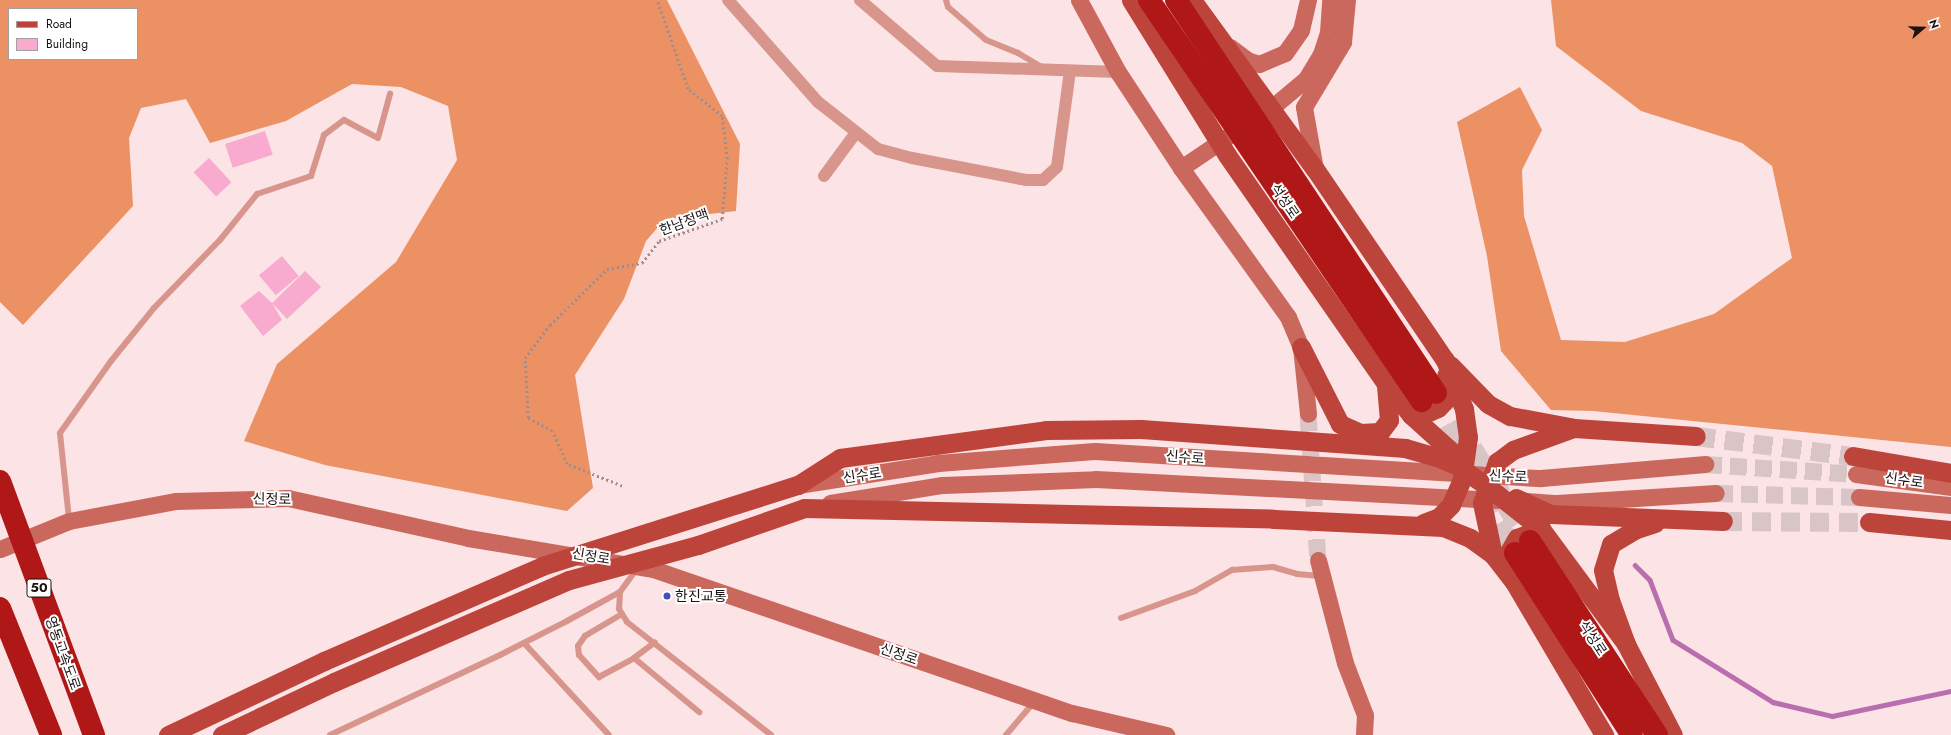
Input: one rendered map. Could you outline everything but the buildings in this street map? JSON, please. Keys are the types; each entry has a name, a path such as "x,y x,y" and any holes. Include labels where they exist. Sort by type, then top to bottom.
{"highway":[{"name":"석성로","path":"1149,0 1423,403"},
{"name":"석성로","path":"1176,0 1423,403"},
{"name":"영동고속도로","path":"0,481 78,695 93,732"},
{"name":"석성로","path":"1529,541 1632,735"},
{"name":"석성로","path":"1529,541 1657,735"},
{"path":"0,608 51,735"}],"main road":[{"path":"1131,0 1227,155 1386,384 1423,403 1464,466"},
{"path":"1192,0 1315,169 1444,360 1498,412 1524,420 1574,428 1696,436"},
{"path":"1301,347 1340,424 1360,433 1380,432"},
{"path":"1423,403 1422,415 1438,408 1449,396 1444,360"},
{"path":"1423,524 1439,517 1451,505 1464,466 1468,423 1444,360"},
{"path":"1340,446 1373,438 1380,432 1389,420 1386,384"},
{"path":"1493,555 1482,503 1497,462 1512,450 1574,428"},
{"path":"798,485 840,458 1046,430 1141,429 1340,446 1405,448 1464,466 1489,484 1525,503 1551,514 1618,519 1671,517 1723,521"},
{"path":"1855,465 1951,473"},
{"path":"1489,484 1529,541 1626,644"},
{"name":"신수로","path":"168,735 324,661 542,566 798,485"},
{"path":"804,508 1423,524 1443,527 1470,538 1493,555 1514,582 1604,735"},
{"name":"신수로","path":"222,735 334,682 569,580 698,545 804,508"},
{"path":"1671,517 1636,529 1611,544 1603,570 1610,600 1626,644 1673,735"},
{"path":"1869,522 1951,530"},
{"path":"1514,582 1507,555 1517,538 1529,541"}],"street":[{"path":"728,0 818,102 854,134 878,149 912,158 1026,180 1043,180 1057,167 1070,71"},
{"path":"860,0 937,66 1046,71 1118,72"},
{"path":"1079,0 1118,72 1181,168 1279,304 1301,347 1308,414"},
{"path":"1224,43 1247,60 1259,64 1272,60 1285,53 1295,42 1308,0"},
{"path":"1181,168 1290,94 1306,79 1321,54 1328,32 1330,0"},
{"path":"1315,169 1304,107 1343,42 1347,0"},
{"path":"824,176 854,134"},
{"name":"신수로","path":"798,485 938,463 1095,451 1400,472 1541,478 1705,464"},
{"name":"신수로","path":"1855,465 1951,487"},
{"name":"신수로","path":"804,508 943,485 1096,479 1557,503 1716,493"},
{"name":"신수로","path":"1859,497 1951,505"},
{"name":"신정로","path":"0,549 69,521 176,501 288,498 468,538 640,566 1072,713 1166,735"},
{"path":"1320,568 1345,663 1365,715 1364,735"}],"lane":[{"path":"946,0 948,7 986,40 1018,53 1046,71"},
{"path":"69,521 60,433 111,361 154,308 220,240 257,194 311,176 324,135 344,120 378,138 390,94"},
{"path":"330,735 524,643 620,592 640,566"},
{"path":"1121,618 1195,591 1232,570 1272,567 1297,574 1320,568"},
{"path":"620,592 619,609 627,622 655,642 771,735"},
{"path":"622,614 585,636 578,646 579,655 598,677 634,658 655,642"},
{"path":"524,643 609,735"},
{"path":"634,658 699,712"},
{"path":"1006,735 1035,701"}],"path":[{"name":"한남정맥","path":"622,486 567,464 552,431 528,418 525,358 550,325 607,269 642,263 659,241 722,219 727,159 722,116 688,89 657,0"}],"shaded area":[{"path":"0,0 667,0 740,144 736,211 665,219 646,241 624,299 575,375 593,488 567,511 325,465 244,441 277,364 396,262 457,160 448,106 401,87 352,84 286,121 210,143 186,99 141,108 129,138 133,206 23,325 0,302"},
{"path":"1551,0 1951,0 1951,447 1593,411 1551,410 1501,351 1487,256 1457,122 1520,87 1542,130 1522,170 1524,216 1561,340 1625,342 1714,314 1792,258 1772,166 1742,143 1641,111 1556,46"}],"waterway":[{"path":"1635,565 1650,580 1673,640 1773,702 1832,716 1951,691"}],"tunnel":[{"path":"1436,393 1530,541"},
{"path":"1422,401 1453,451"},
{"path":"1308,414 1318,560"},
{"path":"1696,436 1853,456"},
{"path":"1705,464 1856,474"},
{"path":"1716,493 1859,497"},
{"path":"1480,496 1515,553"},
{"path":"1723,521 1869,522"}],"place":[{"name":"한진교통","path":"667,596"}]}
